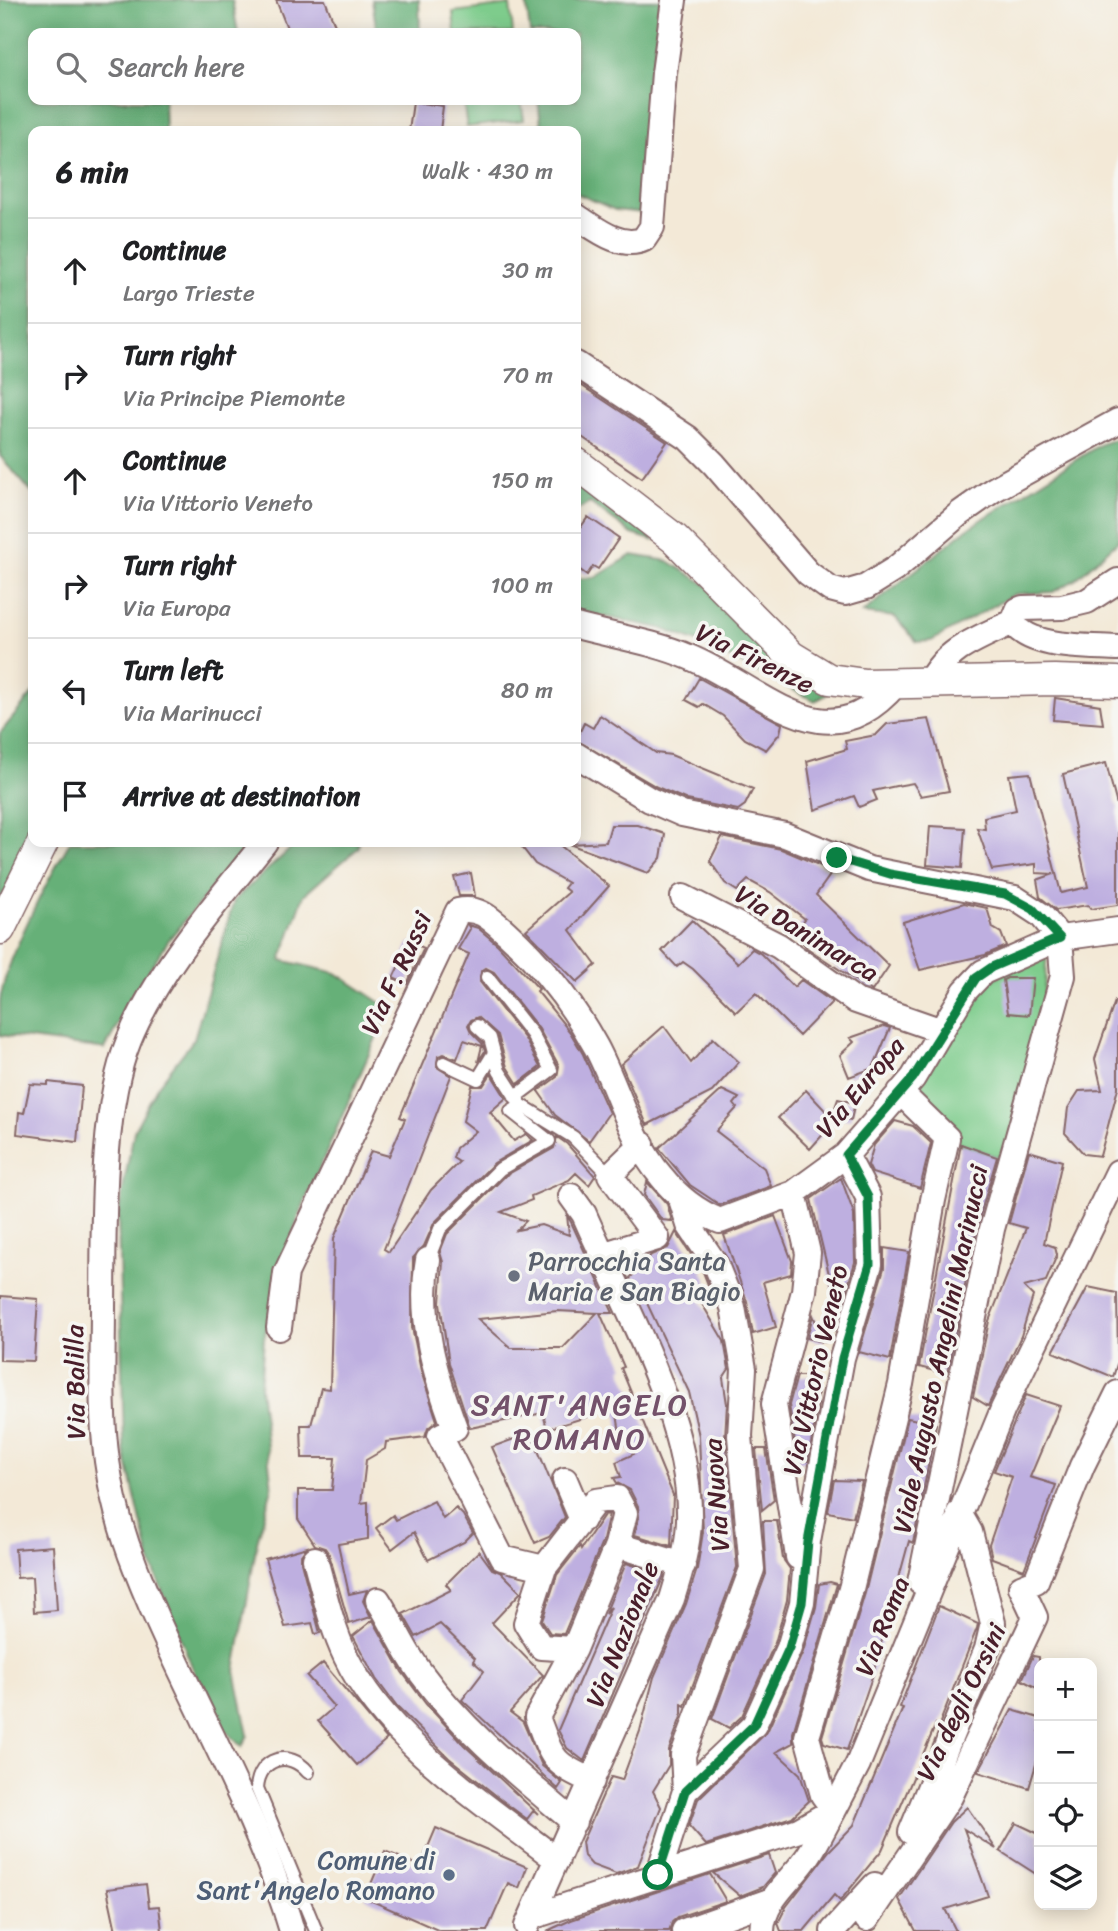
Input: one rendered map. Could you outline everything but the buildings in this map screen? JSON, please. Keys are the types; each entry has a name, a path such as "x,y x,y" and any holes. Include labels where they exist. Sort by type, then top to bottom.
{"street":[{"path":"581,219 624,241 637,242 644,239 652,227 664,74 674,0"},
{"path":"581,367 688,438 714,464 808,573 830,590 845,593 874,583 895,569 986,495 1118,421"},
{"path":"581,467 675,539 801,664 837,681 895,684 1054,680 1118,683"},
{"path":"929,683 939,665 954,652 1013,622 1018,610 1062,607 1087,601 1118,581"},
{"path":"1013,622 1024,635 1041,641 1118,648"},
{"name":"Via Firenze","path":"581,627 682,654 779,705 822,722 838,722 868,712 895,684"},
{"path":"581,758 650,800 682,814 785,835 869,869 1015,898 1041,915 1060,938"},
{"path":"0,929 41,847"},
{"name":"Via Balilla","path":"261,847 160,982 139,1018 120,1066 112,1103 105,1224 103,1417 112,1494 128,1548 255,1828 292,1931"},
{"name":"Via Danimarca","path":"683,897 779,946 856,1001 942,1031"},
{"name":"Via F. Russi","path":"279,1328 286,1273 458,911 470,909 484,914 541,964 596,1046 659,1175 680,1196"},
{"name":"Via Europa","path":"680,1196 720,1221 794,1193 846,1155 913,1078 970,984 983,972 1060,938 1118,930"},
{"name":"Viale Augusto Angelini Marinucci","path":"922,1611 919,1576 936,1513 961,1368 992,1229 1063,976 1060,938"},
{"path":"528,1924 658,1875 799,1830 834,1810 823,1795 807,1737 851,1588 901,1384 933,1200 947,1138 900,1092"},
{"path":"602,1255 657,1238 610,1175 642,1144"},
{"name":"Via Vittorio Veneto","path":"802,1603 808,1542 842,1358 870,1264 868,1197 846,1155"},
{"name":"Via Roma","path":"772,1900 809,1855 858,1764 1003,1409 1118,1172"},
{"path":"658,1875 685,1791 754,1725 789,1648 802,1603 796,1532 774,1404 804,1291 808,1253 794,1193"},
{"name":"Via Nazionale","path":"528,1924 672,1599 683,1565 689,1520 685,1475 674,1429 646,1350 584,1214 571,1196"},
{"name":"Via Nuova","path":"680,1196 689,1225 716,1265 733,1307 744,1369 740,1436 752,1569 683,1755 685,1791"},
{"path":"428,1261 425,1277 429,1349 456,1428 440,1436 502,1558 544,1568"},
{"name":"Via degli Orsini","path":"866,1919 950,1797 992,1710 1035,1616 1021,1587 1035,1581 1082,1466 1118,1393"},
{"path":"565,1480 583,1520"},
{"path":"574,1649 541,1647 526,1623 544,1568 596,1501 617,1498 625,1513 617,1545 574,1649 537,1717 550,1755 559,1766 592,1781"},
{"path":"833,1931 866,1919 877,1882 918,1821 987,1649 993,1623 970,1532 959,1513"},
{"path":"617,1545 683,1565"},
{"path":"315,1559 337,1636 369,1695 441,1768 558,1860"},
{"path":"378,1600 414,1663 439,1696 471,1731 574,1822"},
{"path":"684,1931 772,1900"},
{"path":"762,1931 762,1921 772,1900"}],"lane":[{"path":"428,1261 440,1229 500,1169 549,1141 511,1111 551,1070 533,1034 486,977"},
{"path":"477,1026 490,1038 492,1056 518,1101 573,1137 610,1175"},
{"path":"444,1063 478,1079 492,1056"},
{"path":"307,1772 294,1760 276,1760 261,1770 257,1787 316,1931"}],"green space":[{"path":"0,0 232,0 237,28 28,28 28,105 164,105 165,126 28,126 28,488 0,456"},
{"path":"372,0 419,0 420,28 376,28"},
{"path":"526,0 662,0 655,45 642,213 615,210 581,195 581,126 541,126 539,105 581,105 581,28 529,28"},
{"path":"510,5 512,28 455,28 453,12"},
{"path":"464,105 522,105 524,120 467,126"},
{"path":"1118,438 1118,541 1075,580 1053,592 1015,594 931,641 917,642 895,617 862,613 967,529 1101,444"},
{"path":"581,475 655,541 632,534 590,503 581,508"},
{"path":"632,555 668,561 708,586 827,689 826,695 815,701 703,644 660,628 581,612 581,578 596,577"},
{"path":"28,699 30,847 0,901 0,733"},
{"path":"67,847 247,847 170,938 136,990 105,1049 0,1035 3,985 18,943"},
{"path":"292,847 358,847 304,895 281,960 336,973 389,1008 303,1206 280,1268 264,1339 260,1388 272,1488 257,1542 235,1671 248,1735 242,1747 212,1717 150,1560 124,1449 118,1215 134,1131 157,1087 194,1039 234,900"},
{"path":"1047,951 1044,991 1050,1003 1003,1159 954,1142 907,1092 973,989"}],"place":[{"name":"Parrocchia Santa Maria e San Biagio","path":"514,1276"},
{"name":"Comune di Sant'Angelo Romano","path":"449,1875"}],"district":[{"name":"SANT'ANGELO ROMANO","path":"580,1422"}],"route":[{"path":"658,1875 685,1791 754,1725 789,1648 802,1603 808,1542 842,1358 870,1264 868,1197 846,1155 913,1078 970,984 992,967 1060,938 1033,909 1005,894 890,874 837,858"}]}
